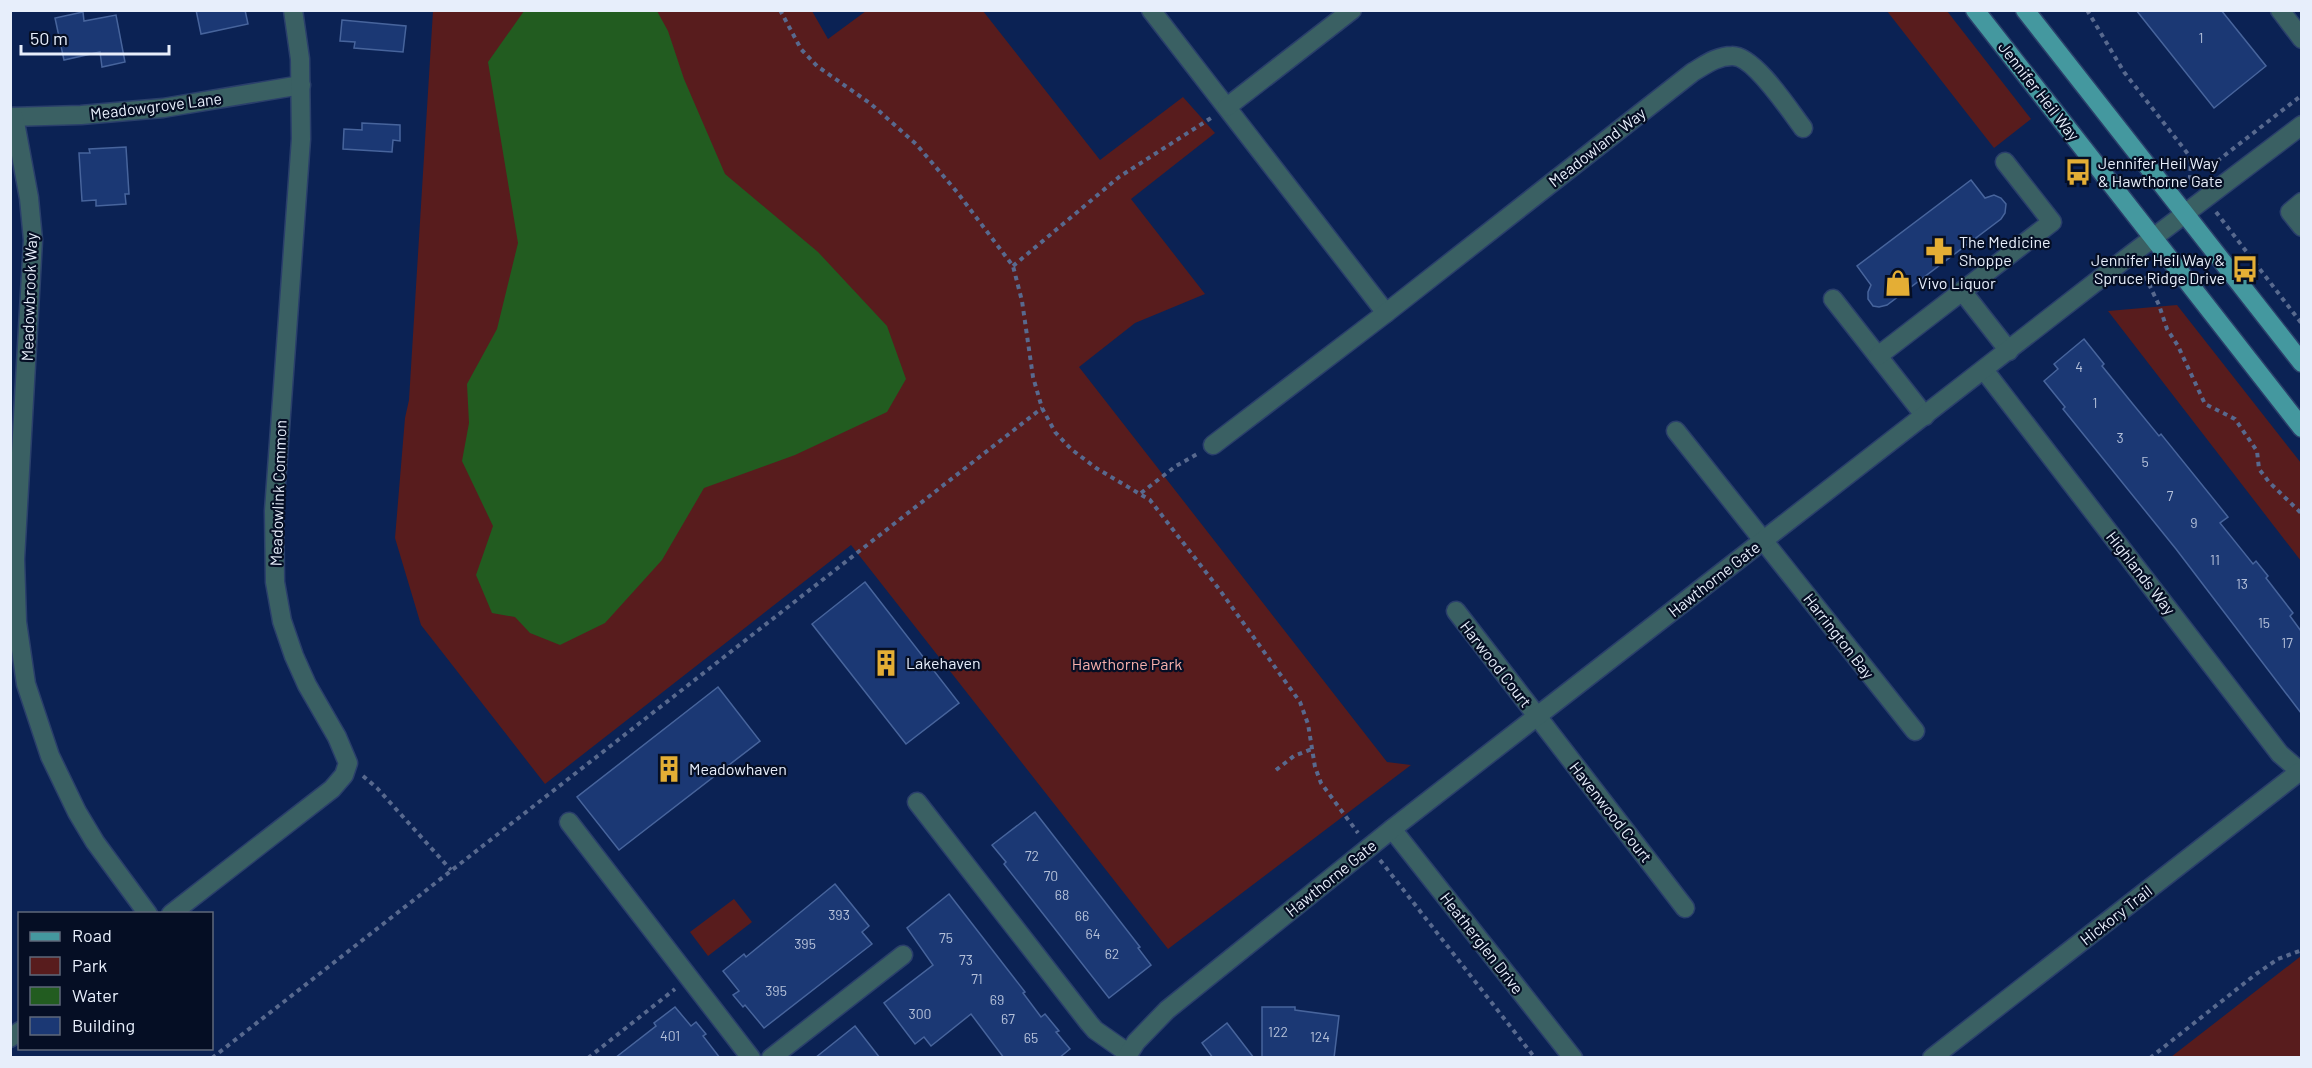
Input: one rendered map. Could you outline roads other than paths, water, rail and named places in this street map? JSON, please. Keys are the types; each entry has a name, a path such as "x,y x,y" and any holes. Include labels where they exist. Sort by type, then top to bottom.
{"main road":[{"name":"Jennifer Heil Way","path":"1975,10 2301,428"},
{"path":"2025,10 2301,363"}],"street":[{"name":"Meadowlink Common","path":"174,912 332,789 344,775 348,763 337,737 307,685 294,656 282,621 274,582 274,511 301,139 302,85 298,33 293,10"},
{"path":"1151,10 1386,313"},
{"path":"1227,107 1352,10"},
{"path":"2280,10 2301,39"},
{"name":"Meadowland Way","path":"1213,445 1386,313 1693,72 1713,60 1734,55 1750,63 1803,128"},
{"name":"Meadowgrove Lane","path":"12,117 81,115 164,108 302,85"},
{"name":"Meadowbrook Way","path":"12,117 29,198 33,240 15,559 18,686 77,812 95,842 147,912"},
{"name":"Hawthorne Gate","path":"1127,1055 1149,1027 1167,1010 1392,829 2301,125"},
{"path":"1878,356 2052,222 2005,162"},
{"path":"2301,202 2290,212 2301,227"},
{"path":"1962,291 2009,351"},
{"path":"1833,298 1925,416"},
{"name":"Highlands Way","path":"1984,370 2280,754 2300,772"},
{"name":"Harrington Bay","path":"1676,431 1915,731"},
{"name":"Harwood Court","path":"1455,612 1538,716"},
{"name":"Havenwood Court","path":"1538,716 1685,908"},
{"name":"Hickory Trail","path":"1932,1058 2300,772"},
{"path":"917,802 1089,1023 1127,1055"},
{"path":"569,822 751,1058"},
{"name":"Heatherglen Drive","path":"1392,829 1573,1058"},
{"path":"771,1058 903,955"}],"water":[{"path":"524,11 657,11 668,31 684,79 725,174 818,252 887,326 906,379 887,412 795,455 704,488 662,560 605,623 560,645 530,633 515,617 492,613 476,575 493,526 462,461 469,423 467,384 497,329 518,243 488,62"}],"place":[{"name":"Jennifer Heil Way & Hawthorne Gate","path":"2078,172"},
{"name":"The Medicine Shoppe","path":"1939,251"},
{"name":"Jennifer Heil Way & Spruce Ridge Drive","path":"2245,269"},
{"name":"Vivo Liquor","path":"1898,283"},
{"name":"Lakehaven","path":"886,663"},
{"name":"Meadowhaven","path":"669,769"}],"park label":[{"name":"Hawthorne Park","path":"1127,664"}]}
